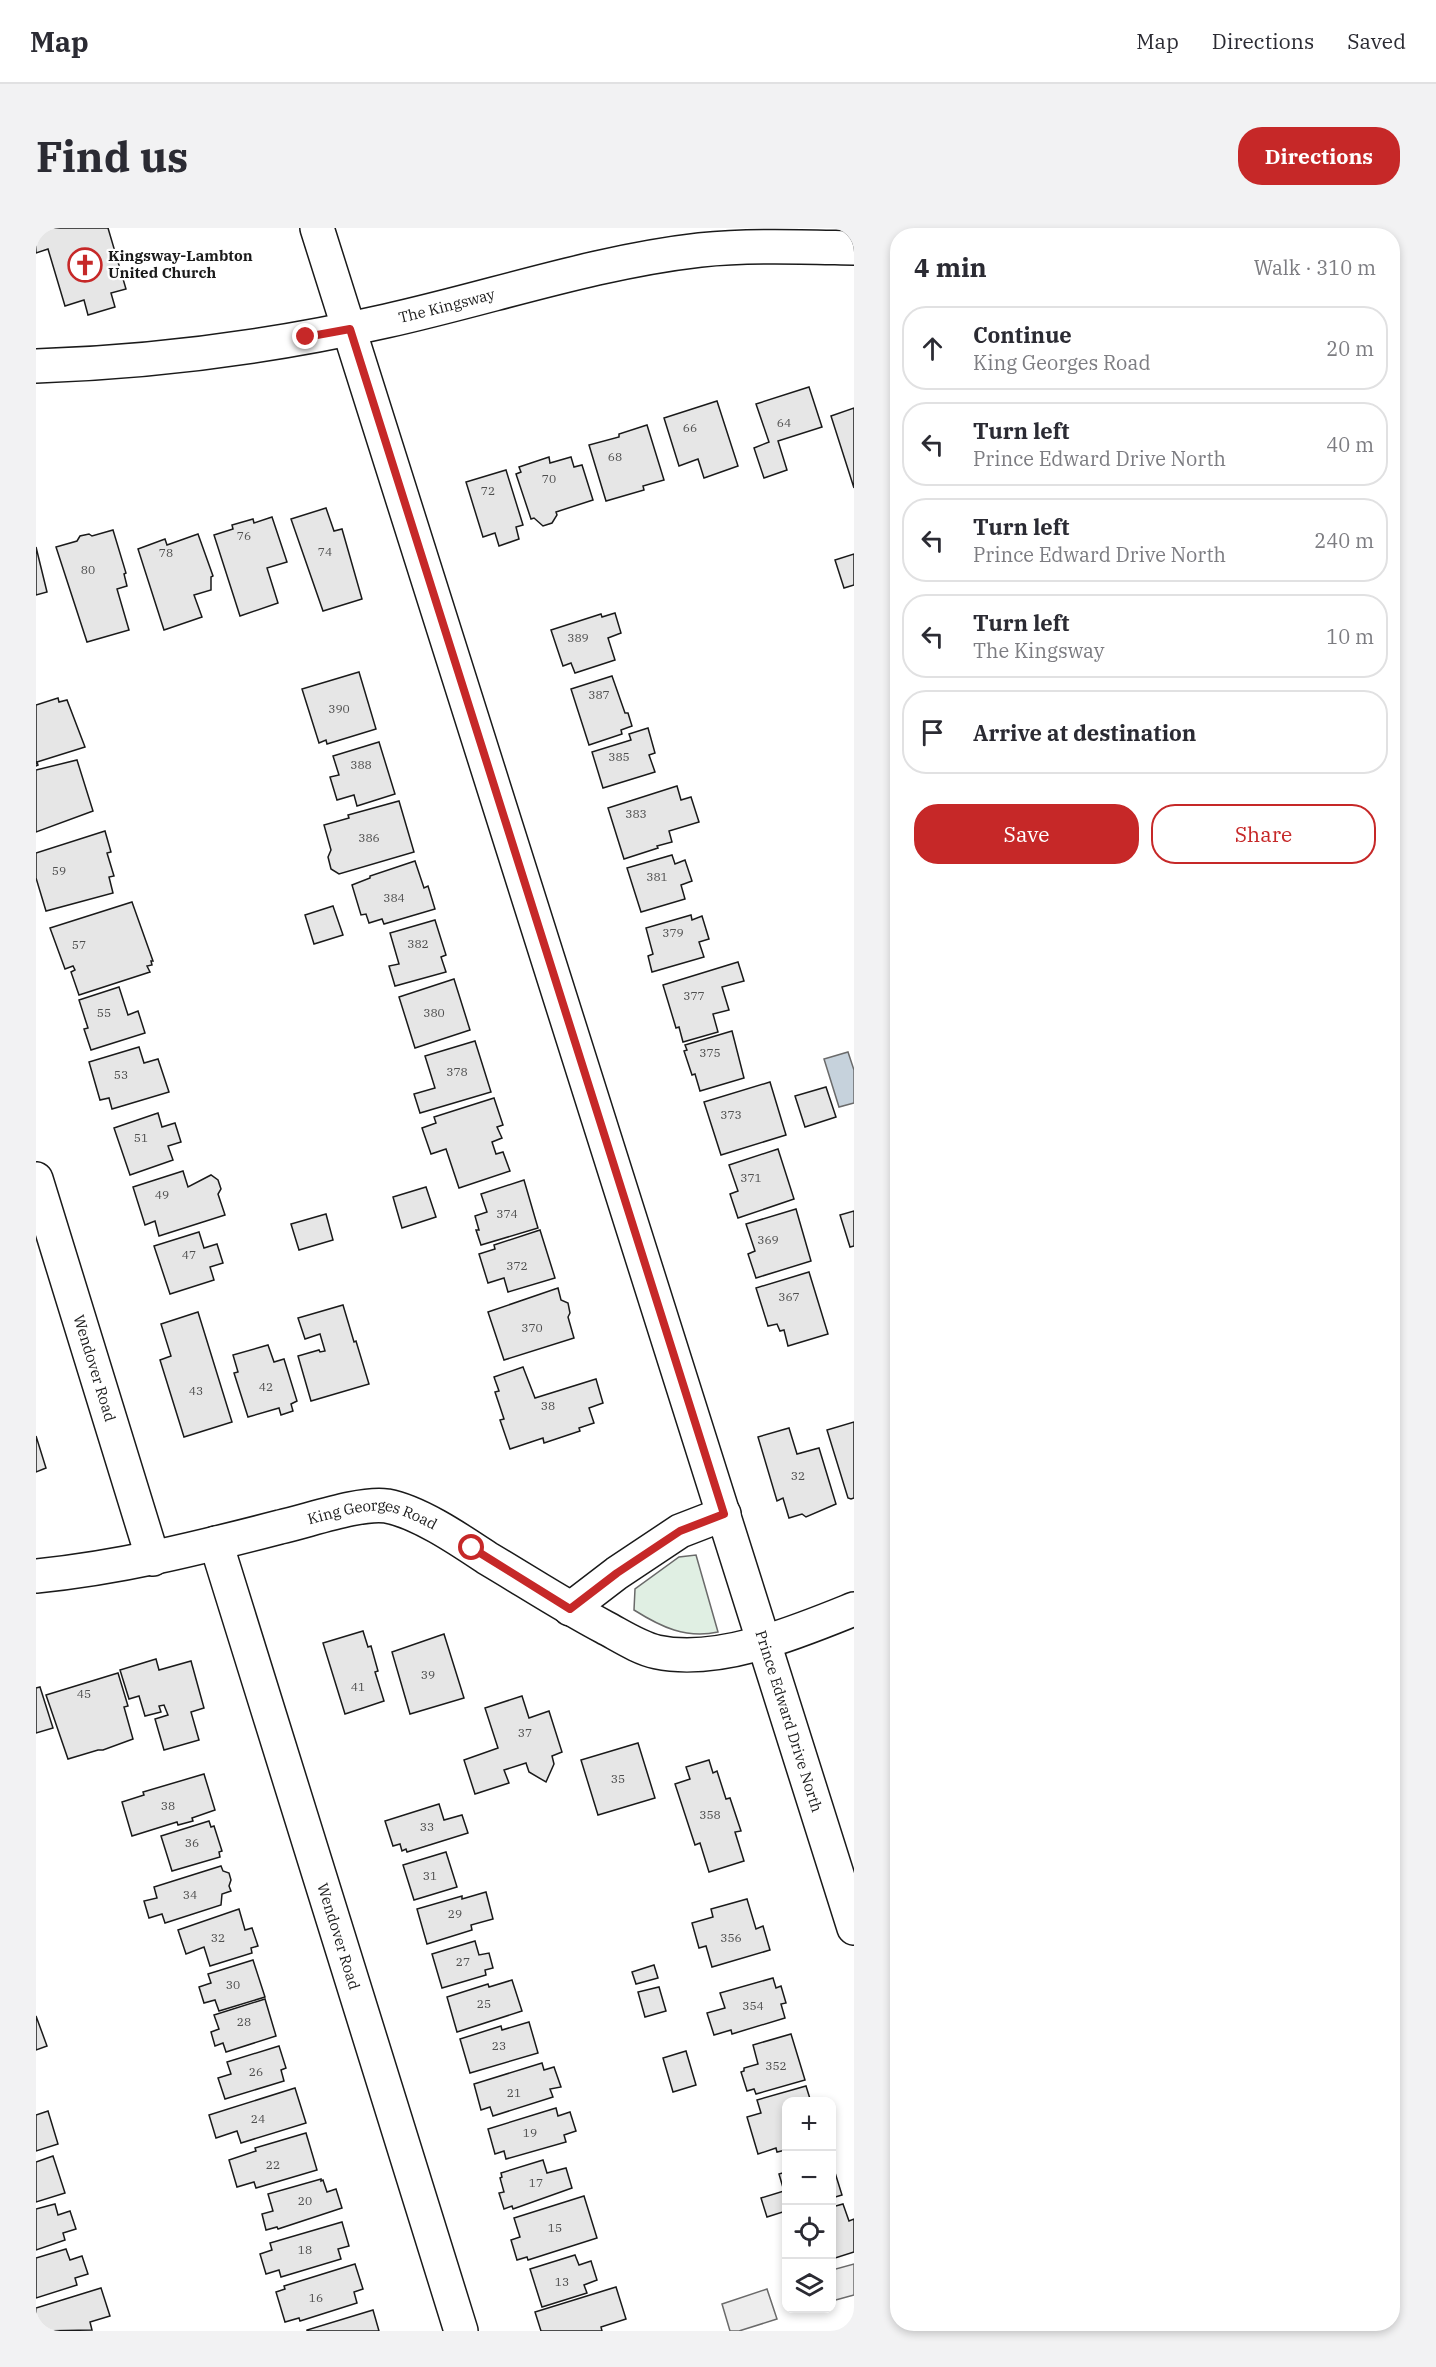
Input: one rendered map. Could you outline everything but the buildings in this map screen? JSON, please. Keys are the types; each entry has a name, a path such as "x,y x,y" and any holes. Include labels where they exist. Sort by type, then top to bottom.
{"street":[{"name":"Prince Edward Drive North","path":"317,228 854,1928"},
{"name":"The Kingsway","path":"36,366 149,360 265,344 350,329 594,269 698,250 738,247 854,248"},
{"name":"Wendover Road","path":"36,1179 153,1559"},
{"name":"King Georges Road","path":"36,1576 81,1572 153,1559 319,1517 386,1506 417,1517 570,1609 627,1640 655,1651 702,1655 762,1641 854,1609"},
{"path":"570,1609 617,1573 680,1531 724,1514"},
{"name":"Wendover Road","path":"216,1543 461,2331"}],"green space":[{"path":"696,1555 718,1632 684,1633 654,1622 634,1610 635,1589 679,1557"}],"shaded area":[{"path":"848,1052 854,1070 854,1103 839,1107 824,1059"},
{"path":"854,2264 854,2295 836,2300 836,2269"},
{"path":"767,2289 777,2319 739,2331 730,2331 722,2304"}],"place":[{"name":"Kingsway-Lambton United Church","path":"85,265"}],"route":[{"path":"306,337 350,329 724,1514 680,1531 617,1573 570,1609 472,1548"}]}
